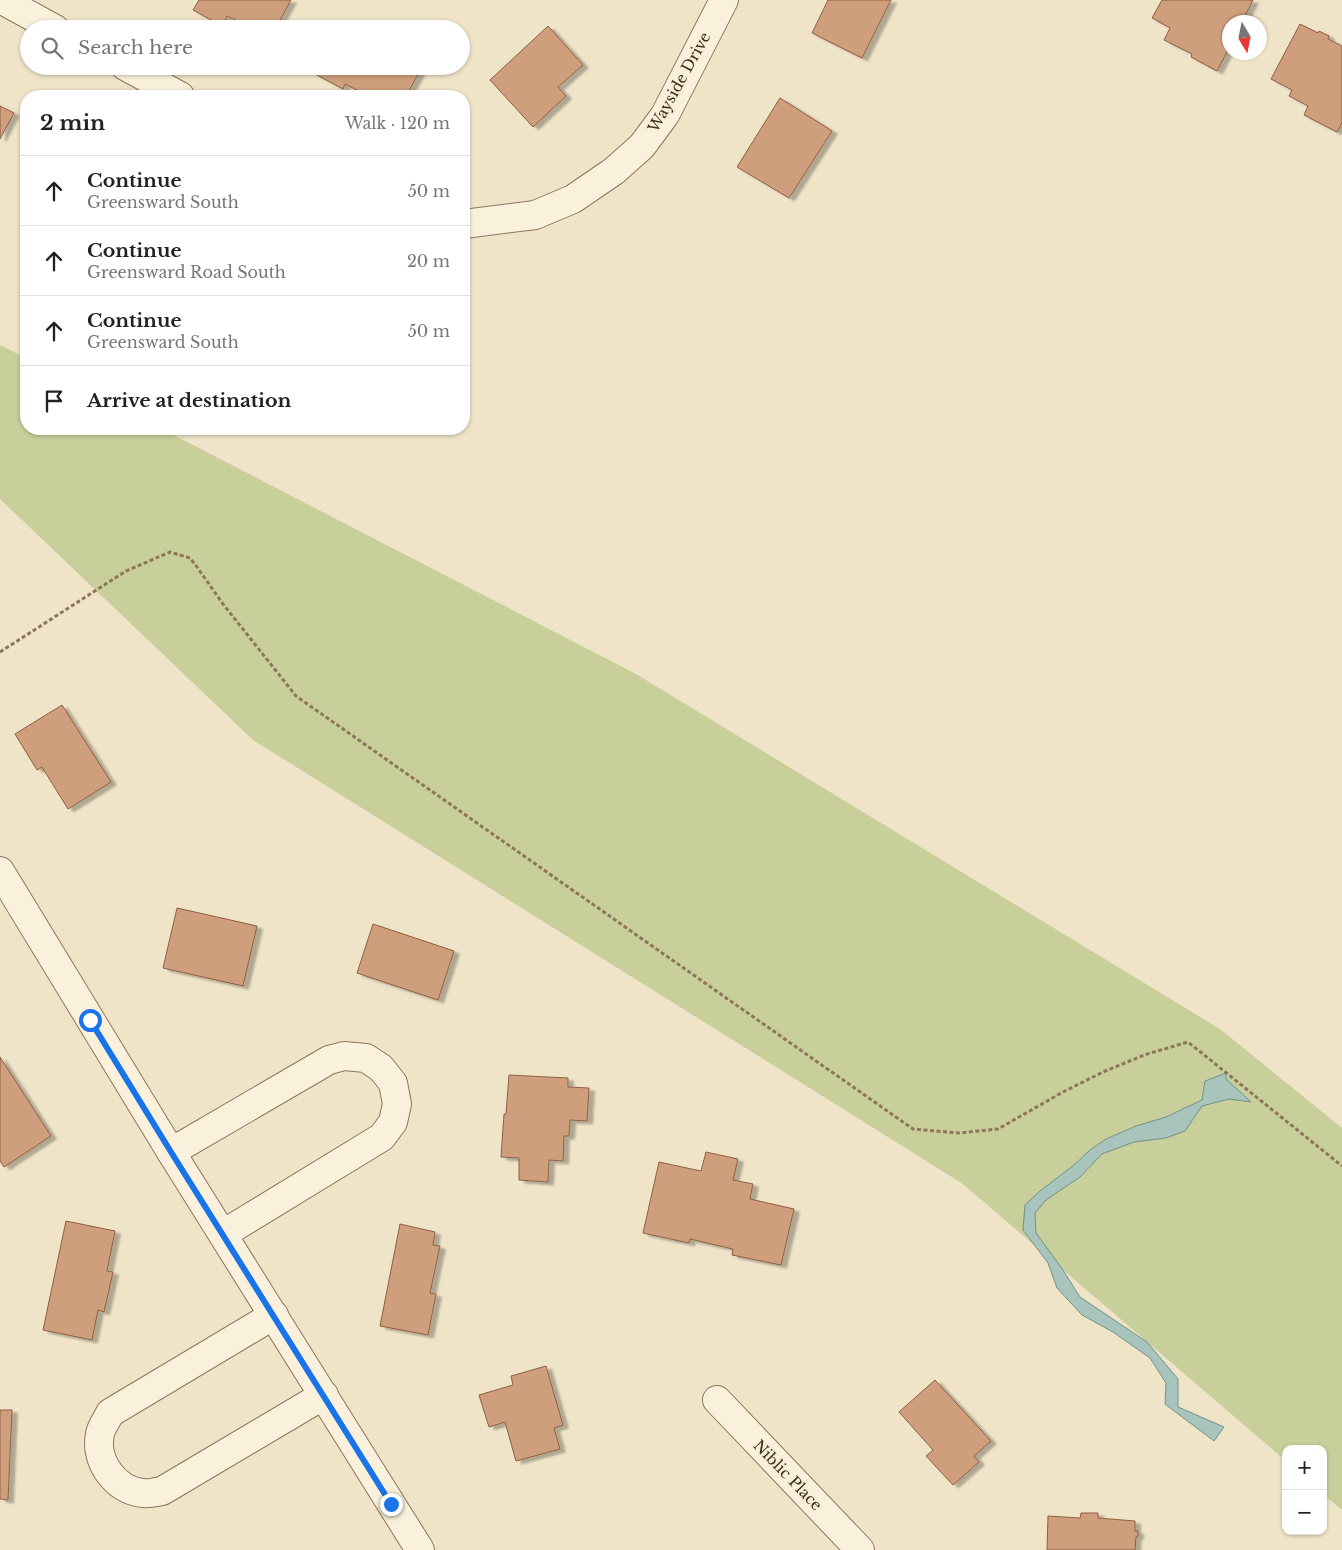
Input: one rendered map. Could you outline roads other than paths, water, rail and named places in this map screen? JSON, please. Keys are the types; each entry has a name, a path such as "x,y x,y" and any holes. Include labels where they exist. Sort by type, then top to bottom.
{"street":[{"path":"2,0 39,20"},
{"name":"Wayside Drive","path":"470,223 535,215 574,199 614,171 642,146 665,114 724,0"},
{"path":"141,75 169,90"},
{"path":"0,871 171,1152 420,1550"},
{"path":"171,1152 330,1060 344,1056 366,1058 382,1068 392,1083 397,1104 393,1122 382,1137 223,1234"},
{"path":"274,1315 110,1413 100,1434 100,1454 107,1472 124,1487 143,1493 162,1492 324,1395"},
{"name":"Niblic Place","path":"717,1400 860,1550"}],"water":[{"path":"1226,1073 1226,1079 1251,1102 1229,1099 1202,1106 1185,1131 1166,1138 1134,1142 1102,1154 1080,1177 1046,1200 1035,1213 1036,1233 1080,1297 1147,1342 1178,1379 1178,1407 1224,1427 1214,1441 1165,1404 1166,1383 1150,1358 1113,1332 1082,1315 1057,1288 1048,1263 1023,1230 1025,1205 1090,1150 1106,1139 1136,1126 1166,1117 1202,1100 1205,1081"}]}
